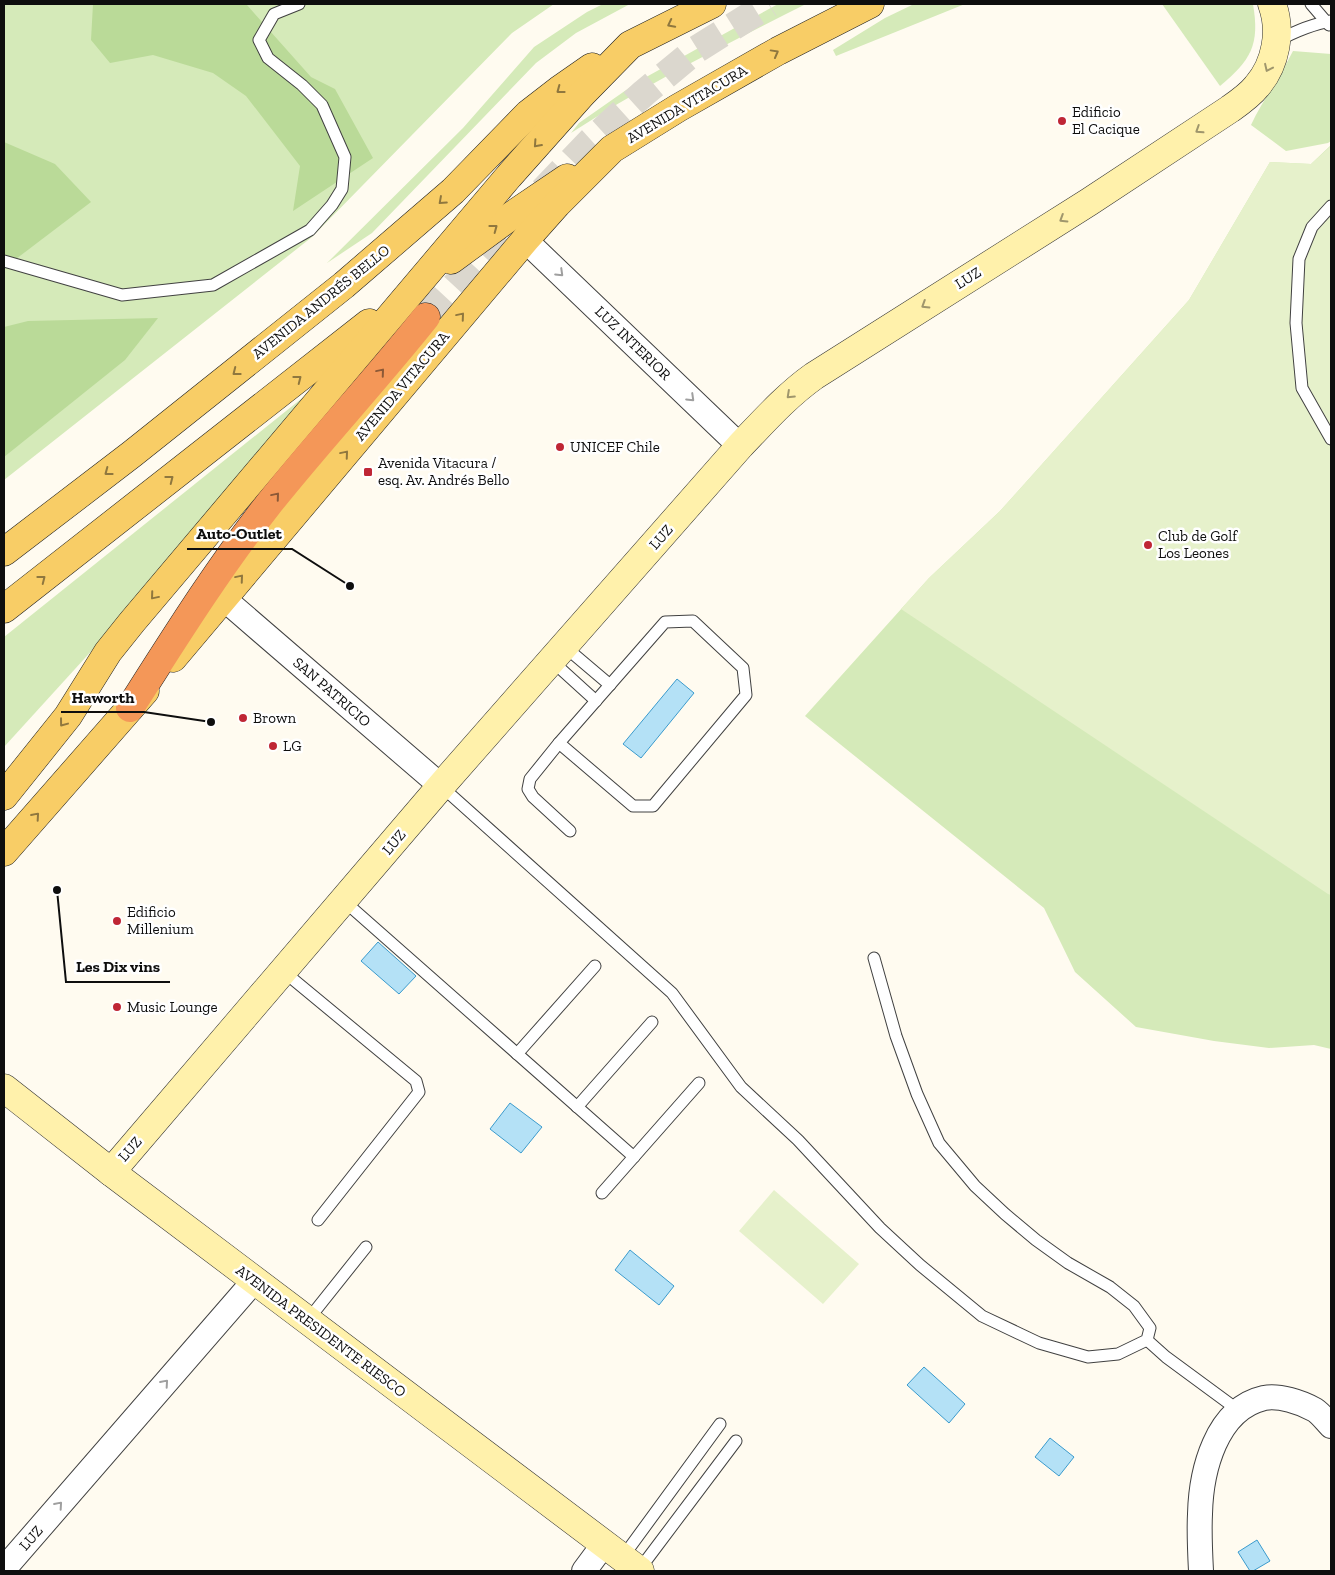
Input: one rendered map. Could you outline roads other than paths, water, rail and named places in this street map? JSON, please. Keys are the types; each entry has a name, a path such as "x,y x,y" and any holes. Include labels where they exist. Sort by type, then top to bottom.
{"highway":[{"path":"130,708 220,570 269,504 426,317"}],"main road":[{"path":"4,796 68,716 108,652 132,622 514,169 582,94 630,45 712,4"},
{"name":"AVENIDA VITACURA","path":"4,852 130,708 525,240 557,204 612,149 678,108 778,51 870,4"},
{"name":"AVENIDA ANDRÉS BELLO","path":"4,552 344,286 453,191 528,114 590,68 630,45"},
{"path":"4,610 413,289 541,195 612,149"}],"street":[{"name":"LUZ","path":"111,1172 442,786 740,446 794,391 814,376 1089,202 1239,103 1258,86 1273,58 1276,26 1272,4"},
{"name":"LUZ INTERIOR","path":"525,240 740,446"},
{"name":"SAN PATRICIO","path":"223,598 442,786"},
{"name":"AVENIDA PRESIDENTE RIESCO","path":"4,1088 111,1172 626,1561"},
{"name":"LUZ","path":"4,1569 254,1280"},
{"path":"1201,1571 1200,1514 1203,1481 1212,1450 1222,1429 1238,1410 1256,1400 1282,1397 1316,1410 1331,1426"},
{"path":"584,1571 626,1561"}],"lane":[{"path":"4,261 122,295 213,286 310,230 332,205 342,189 345,157 322,105 302,85 268,58 259,40 274,14 299,4"},
{"path":"1311,4 1330,23"},
{"path":"1276,42 1293,32 1330,23"},
{"path":"1331,206 1312,228 1300,259 1296,323 1302,388 1331,439"},
{"path":"559,743 634,806 653,806 746,695 742,668 693,621 665,622 559,743 530,779 528,789 533,797 570,831"},
{"path":"558,654 610,685"},
{"path":"558,654 596,701"},
{"path":"442,786 672,992 741,1088 798,1140 880,1228 920,1266 982,1316 1039,1343 1088,1357 1118,1354 1147,1340"},
{"path":"344,900 634,1157"},
{"path":"874,958 896,1036 917,1094 939,1143 975,1186 1036,1240 1068,1263 1110,1287 1134,1306 1150,1328 1147,1340"},
{"path":"517,1054 595,966"},
{"path":"283,971 416,1081 419,1092 318,1220"},
{"path":"577,1107 652,1022"},
{"path":"602,1193 699,1084"},
{"path":"307,1320 366,1247"},
{"path":"1147,1340 1166,1357 1238,1410"},
{"path":"626,1561 720,1424"},
{"path":"626,1561 736,1441"}],"water":[{"path":"677,679 694,693 641,758 623,744"},
{"path":"378,942 416,976 399,994 361,961"},
{"path":"510,1103 542,1127 521,1153 490,1129"},
{"path":"630,1250 674,1286 659,1305 615,1270"},
{"path":"924,1367 965,1404 949,1423 907,1385"},
{"path":"1050,1438 1074,1457 1059,1476 1035,1457"},
{"path":"1257,1540 1270,1561 1250,1571 1238,1552"}],"tunnel":[{"path":"543,191 591,141 644,93 697,49 769,4"},
{"path":"426,317 510,226"}],"place":[{"name":"Edificio El Cacique","path":"1062,121"},
{"name":"UNICEF Chile","path":"560,447"},
{"name":"Avenida Vitacura / esq. Av. Andrés Bello","path":"368,472"},
{"name":"Club de Golf Los Leones","path":"1148,545"},
{"name":"Auto-Outlet","path":"350,586"},
{"name":"Brown","path":"243,718"},
{"name":"Haworth","path":"211,722"},
{"name":"LG","path":"273,746"},
{"name":"Les Dix vins","path":"57,890"},
{"name":"Edificio Millenium","path":"117,921"},
{"name":"Music Lounge","path":"117,1007"}]}
